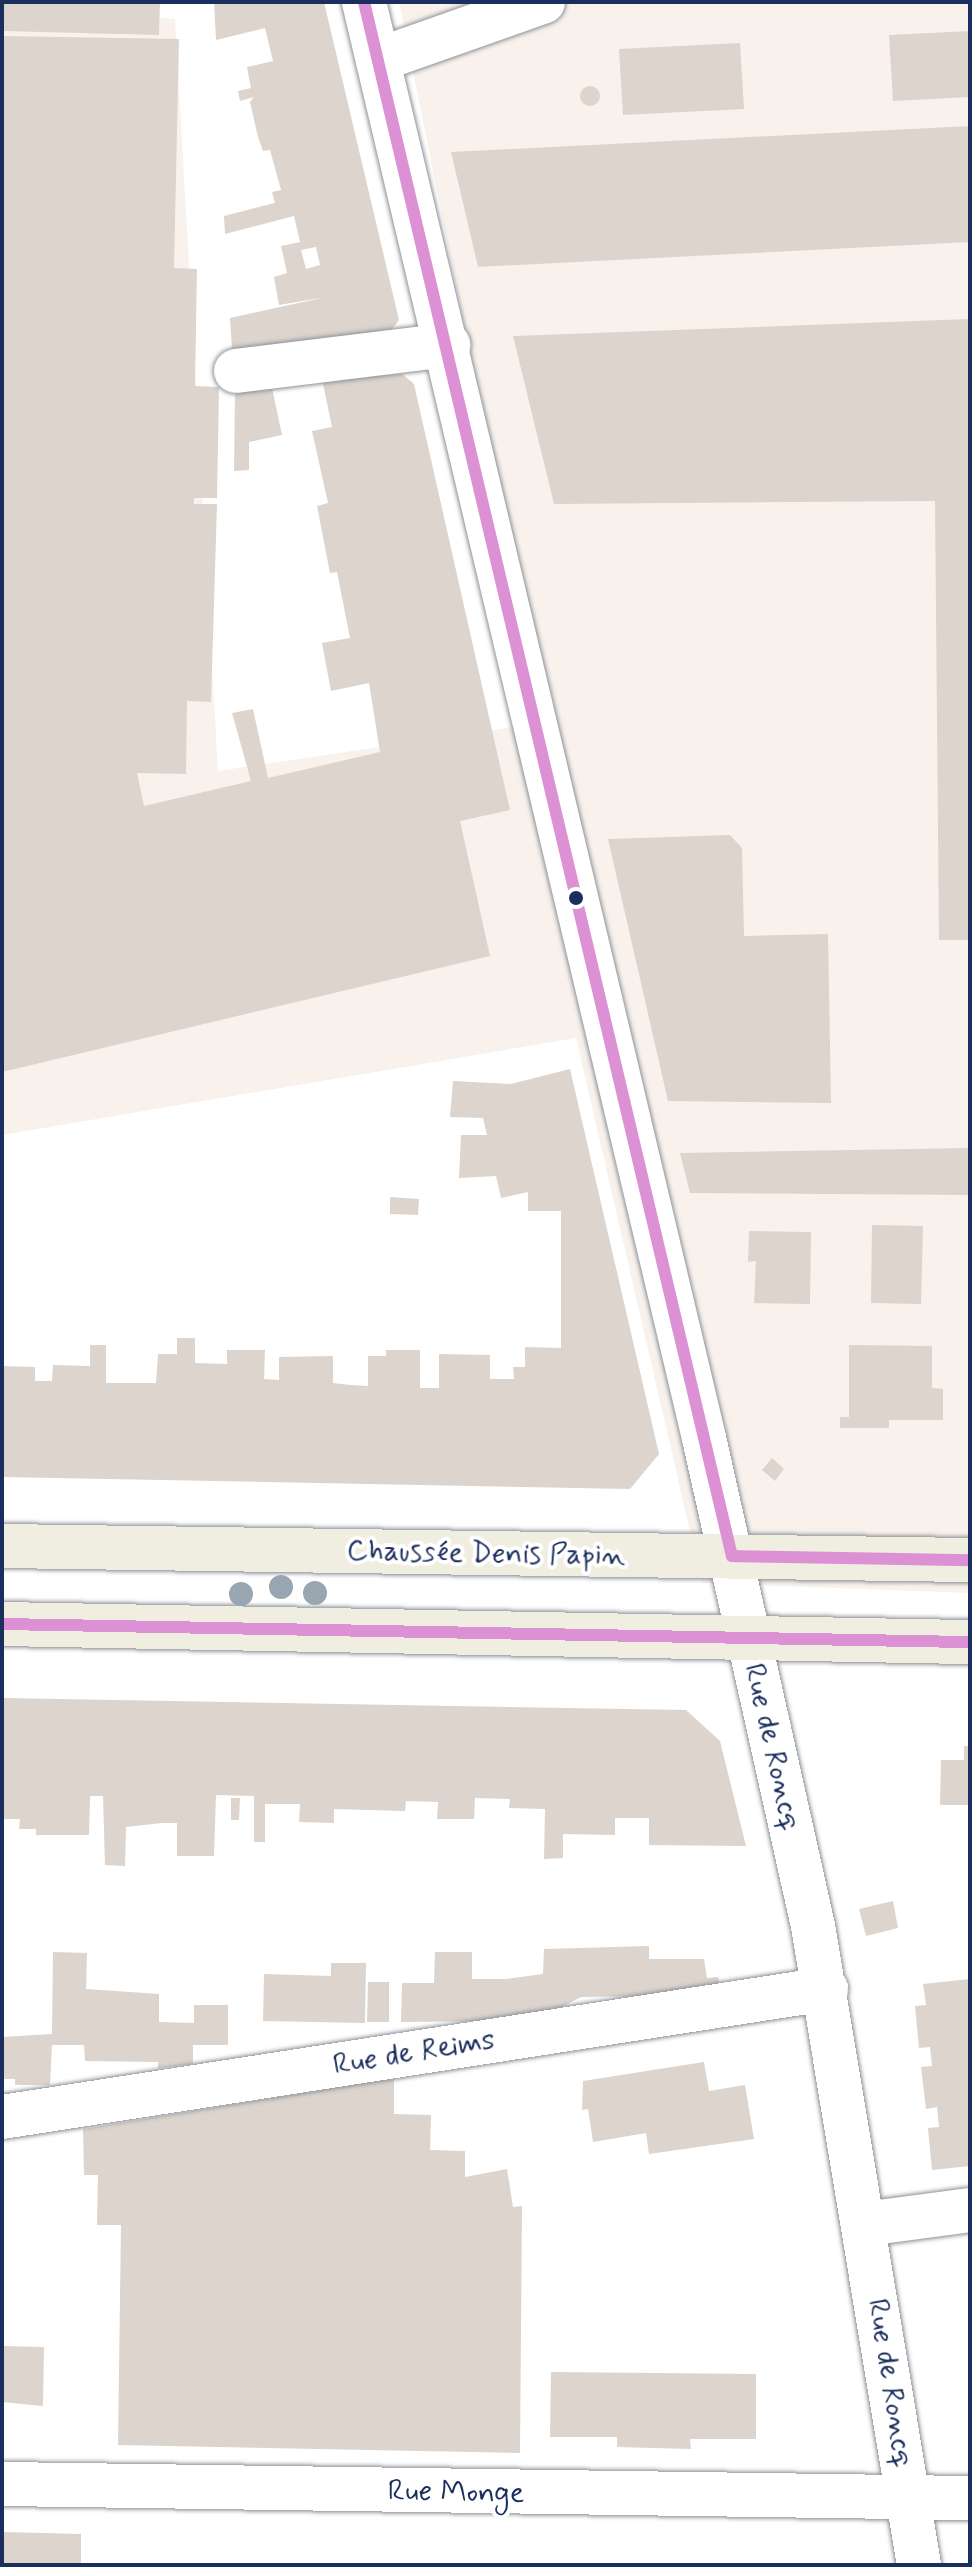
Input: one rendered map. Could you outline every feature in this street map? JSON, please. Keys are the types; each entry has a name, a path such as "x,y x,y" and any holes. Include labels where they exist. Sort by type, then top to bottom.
{"main road":[{"name":"Chaussée Denis Papin","path":"2,1546 970,1560"},
{"path":"2,1624 747,1641 970,1642"}],"street":[{"name":"Rue de Roncq","path":"364,2 448,345 732,1556 747,1641 826,1989 919,2565"},
{"path":"378,60 543,2"},
{"path":"236,371 448,345"},
{"name":"Rue de Reims","path":"2,2117 826,1989"},
{"path":"865,2224 970,2210"},
{"name":"Rue Monge","path":"2,2484 911,2502 970,2498"}],"shaded area":[{"path":"399,2 970,2 970,1593 702,1583 576,1038 2,1135 2,8 175,19 218,771 554,721 467,340"}],"building":[{"path":"2,2 160,2 159,35 2,31"},
{"path":"214,2 324,2 399,320 385,339 232,349 230,318 326,297 279,305 274,277 287,273 281,246 300,242 294,216 225,234 224,216 275,203 272,192 281,190 270,150 263,151 258,137 250,102 254,97 240,101 238,91 251,88 247,67 273,61 265,28 216,40","holes":["316,247 320,265 306,269 301,250"]},
{"path":"970,31 970,97 893,101 889,35"},
{"path":"2,36 179,39 174,268 197,269 195,386 219,387 217,498 194,498 194,504 217,504 211,702 187,701 186,774 137,773 144,806 251,781 232,713 253,709 268,778 380,752 369,683 331,691 322,643 350,638 337,572 330,573 317,506 328,503 312,431 332,427 322,379 402,374 414,384 510,810 460,821 490,956 2,1072"},
{"path":"740,43 744,109 623,115 619,49"},
{"path":"586,86 594,86 600,96 594,106 586,106 580,100 580,92"},
{"path":"970,126 970,242 478,267 451,152"},
{"path":"970,319 970,940 939,940 935,501 554,504 513,336"},
{"path":"271,383 282,435 249,442 249,470 234,471 235,393"},
{"path":"730,835 742,848 744,936 828,934 831,1103 668,1101 608,839"},
{"path":"570,1069 659,1454 630,1489 2,1477 2,1366 35,1367 35,1381 52,1381 53,1365 90,1366 90,1345 106,1345 106,1383 156,1383 158,1354 177,1354 177,1338 195,1338 195,1363 227,1364 227,1350 265,1350 264,1379 279,1380 279,1357 333,1356 333,1383 368,1386 368,1356 386,1356 386,1350 420,1350 420,1388 439,1388 439,1354 490,1355 490,1379 514,1379 513,1367 525,1367 525,1347 561,1348 561,1211 528,1211 528,1192 501,1198 496,1176 459,1178 461,1135 487,1135 483,1118 450,1117 453,1081 511,1084"},
{"path":"970,1148 970,1195 690,1193 680,1153"},
{"path":"390,1197 419,1199 418,1215 390,1214"},
{"path":"872,1225 923,1226 921,1304 871,1303"},
{"path":"749,1231 811,1232 810,1304 754,1303 756,1261 748,1262"},
{"path":"849,1345 932,1346 932,1388 943,1389 943,1420 889,1420 889,1428 840,1428 840,1417 849,1417"},
{"path":"772,1458 784,1469 775,1481 762,1470"},
{"path":"2,1698 686,1710 720,1741 746,1846 649,1845 649,1818 615,1818 615,1835 563,1834 563,1858 544,1859 545,1809 509,1808 510,1799 475,1798 474,1819 437,1819 438,1802 406,1801 405,1811 334,1809 334,1823 299,1822 300,1804 265,1804 265,1842 254,1842 254,1796 216,1795 214,1856 177,1856 177,1823 162,1823 126,1827 125,1866 105,1865 103,1796 90,1796 89,1835 36,1835 36,1829 19,1829 20,1819 2,1819"},
{"path":"964,1746 970,1746 970,1805 940,1805 941,1760 964,1760"},
{"path":"231,1798 240,1798 239,1820 231,1820"},
{"path":"893,1901 898,1928 866,1936 859,1909"},
{"path":"649,1946 649,1959 704,1959 707,1978 718,1977 722,1995 581,1997 554,2011 506,2021 401,2022 402,1983 434,1983 435,1952 472,1952 472,1979 507,1979 543,1974 544,1949"},
{"path":"53,1952 87,1953 86,1989 159,1994 159,2022 194,2023 194,2005 228,2005 228,2045 193,2045 193,2064 158,2068 158,2062 85,2061 84,2045 52,2045 50,2085 15,2085 15,2079 2,2079 2,2037 52,2034"},
{"path":"331,1963 366,1963 365,2023 263,2021 264,1974 331,1976"},
{"path":"970,1979 970,2166 932,2170 928,2128 939,2127 937,2107 926,2109 921,2067 932,2066 930,2047 919,2048 915,2006 926,2005 923,1984"},
{"path":"368,1982 389,1982 389,2022 367,2022"},
{"path":"704,2062 709,2091 745,2085 754,2139 649,2154 646,2133 593,2142 588,2109 582,2110 583,2081"},
{"path":"394,2078 394,2114 431,2115 430,2150 465,2151 465,2177 507,2169 513,2207 522,2206 520,2453 118,2445 121,2225 97,2225 98,2175 84,2175 83,2129"},
{"path":"2,2346 44,2347 43,2406 2,2402"},
{"path":"551,2372 756,2374 756,2439 690,2439 691,2449 617,2447 617,2437 550,2437"},
{"path":"2,2532 81,2534 81,2565 2,2565"}],"transit line":[{"path":"364,2 732,1556 970,1560"},
{"path":"2,1624 970,1642"}]}
